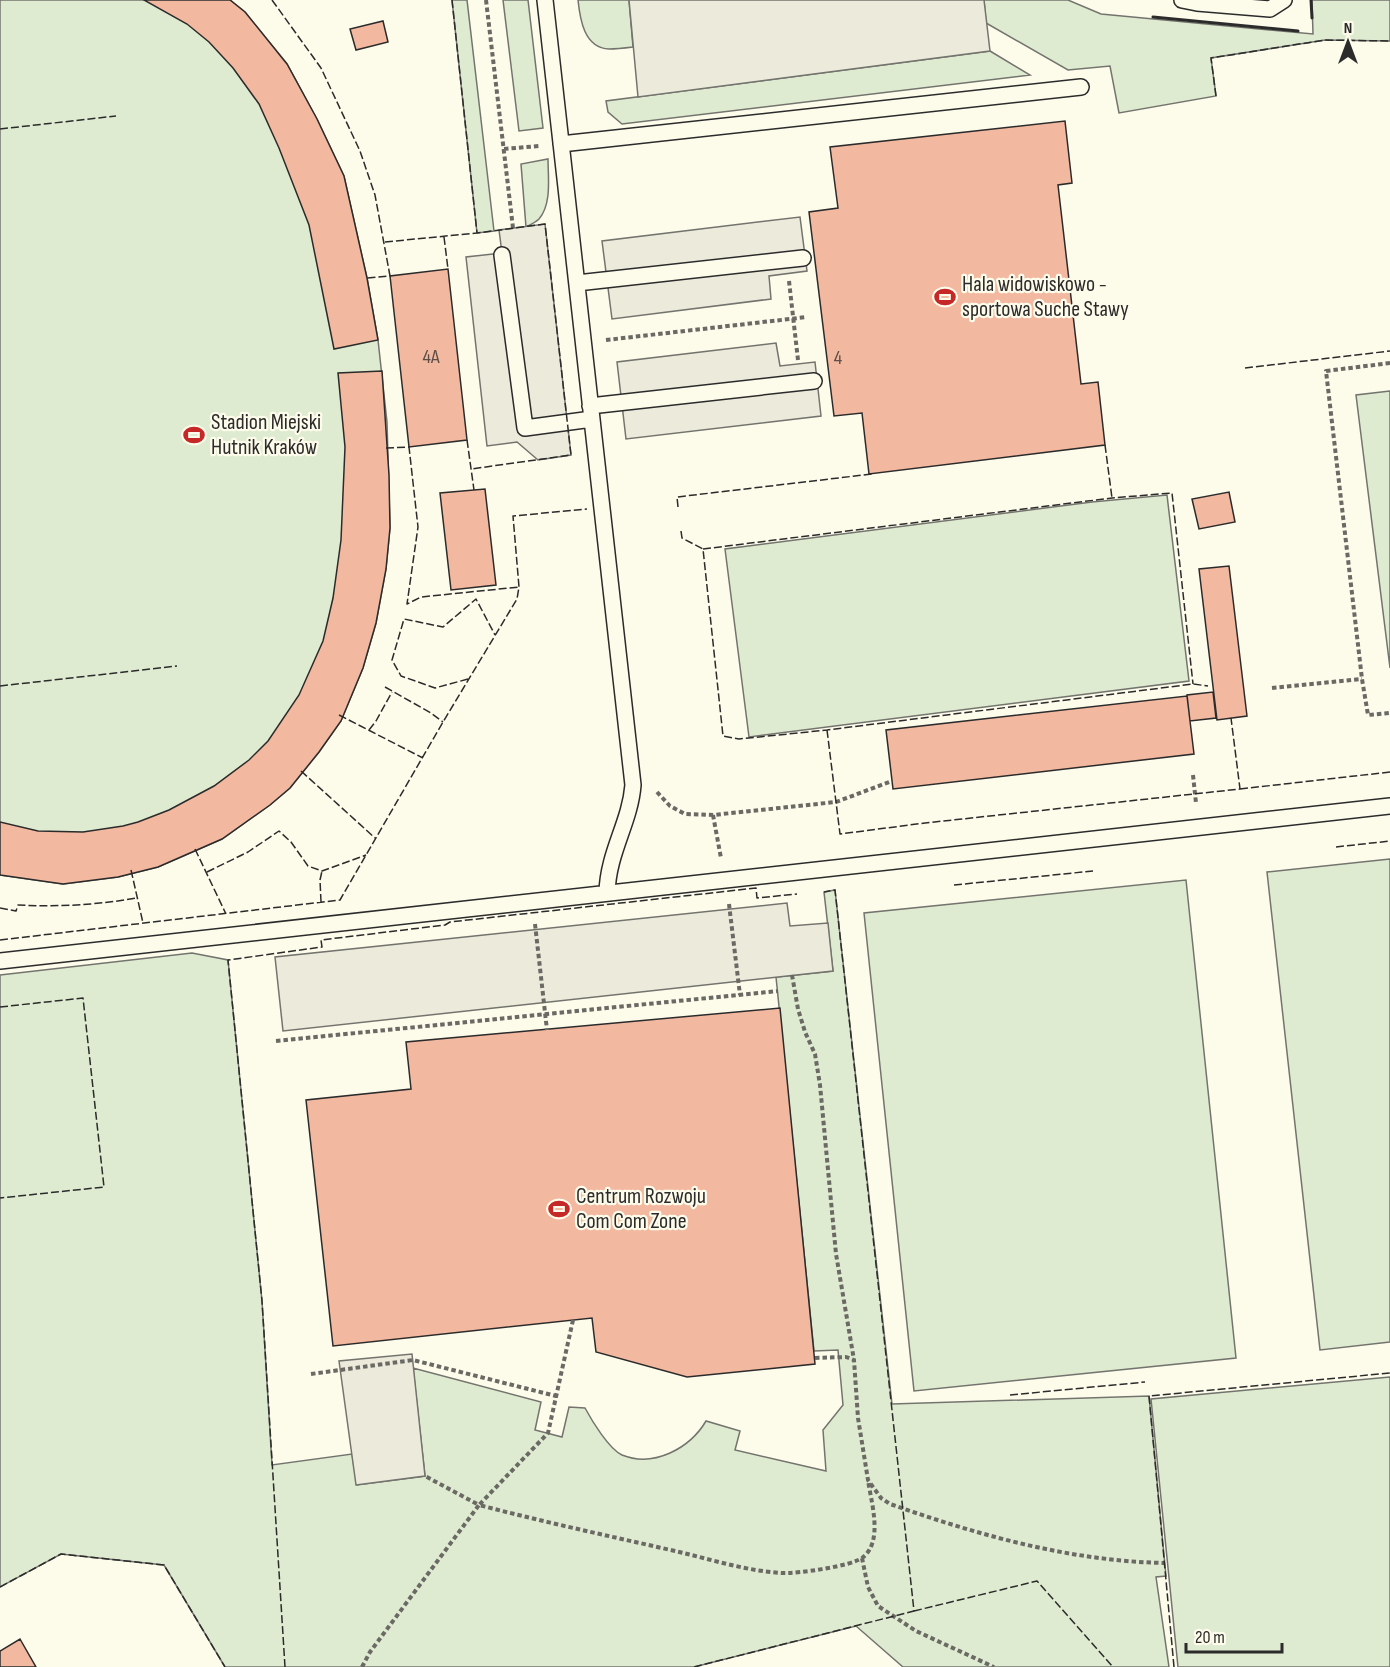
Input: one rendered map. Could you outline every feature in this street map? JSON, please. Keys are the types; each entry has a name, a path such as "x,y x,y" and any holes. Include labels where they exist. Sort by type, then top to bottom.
{"lane":[{"path":"545,0 633,785 630,809 609,867 607,893"},
{"path":"1182,0 1270,9 1284,0"},
{"path":"561,144 1081,87"},
{"path":"502,255 525,428 591,413 807,382"},
{"path":"577,283 803,258"},
{"path":"0,961 1390,806"}],"path":[{"path":"486,0 513,228"},
{"path":"504,149 561,144"},
{"path":"787,260 793,318 807,382"},
{"path":"606,340 807,317"},
{"path":"605,330 607,351"},
{"path":"1390,363 1326,371 1368,716 1390,713"},
{"path":"1272,688 1362,679"},
{"path":"656,789 660,797 670,806 685,814 702,816 836,802 892,781"},
{"path":"730,910 740,995"},
{"path":"536,932 547,1030"},
{"path":"425,1476 479,1505 562,1527 750,1569 784,1573 834,1567 862,1558 874,1542 874,1521 858,1418 854,1360 836,1254 820,1085 815,1054 801,1020 792,975"},
{"path":"276,1041 778,991"},
{"path":"362,1667 370,1652 479,1505 548,1433 573,1320"},
{"path":"815,1358 846,1357 854,1360"},
{"path":"311,1374 413,1360 556,1396"},
{"path":"868,1480 881,1498 890,1504 972,1532 1112,1560 1164,1563"},
{"path":"862,1558 868,1587 878,1606 916,1631 994,1667"}],"green space":[{"name":"Stadion Miejski Hutnik Kraków","path":"0,0 230,0 245,12 287,64 344,176 367,278 378,340 387,422 390,528 386,569 376,623 363,668 341,721 290,788 222,839 158,867 118,877 63,884 0,875"},
{"path":"452,0 467,0 494,231 477,233"},
{"path":"503,0 528,0 543,128 519,131"},
{"path":"578,0 629,0 633,47 609,49 594,44 582,24"},
{"path":"984,0 1068,0 1101,14 1313,34 1312,0 1390,0 1390,41 1325,40 1211,58 1216,96 1119,113 1110,66 1068,70 986,23"},
{"path":"990,51 1030,75 622,124 608,112 606,101"},
{"path":"548,159 546,206 539,219 526,227 521,164"},
{"path":"1390,391 1390,668 1356,395"},
{"path":"1167,495 1189,681 749,737 725,549 1092,502"},
{"path":"1390,859 1390,1342 1320,1350 1267,872"},
{"path":"1186,880 1236,1358 914,1391 864,913"},
{"path":"835,890 892,1404 1149,1396 1166,1576 1156,1577 1169,1667 903,1667 856,1626 694,1667 225,1667 164,1565 61,1554 0,1587 0,975 192,953 228,960 262,1301 272,1465 352,1454 357,1485 425,1476 413,1368 541,1402 535,1430 562,1437 569,1407 585,1408 606,1441 617,1452 634,1458 646,1459 670,1453 691,1440 706,1421 740,1431 735,1450 826,1471 823,1430 843,1405 838,1350 814,1351 776,977 833,971 824,892"},
{"path":"1390,1377 1390,1667 1178,1667 1151,1399"}],"shaded area":[{"path":"629,0 984,0 990,51 638,97"},
{"path":"800,217 807,271 769,276 771,299 612,319 602,241"},
{"path":"545,224 571,455 538,460 517,442 487,446 466,257 502,253 499,230"},
{"path":"776,343 780,366 815,362 821,416 626,439 617,362"},
{"path":"787,903 790,926 828,923 833,971 283,1031 275,957"},
{"path":"412,1354 425,1476 356,1485 339,1361"}],"building":[{"path":"144,0 230,0 245,12 287,64 344,176 367,278 378,340 334,349 309,225 259,104 233,68 209,42 187,24"},
{"path":"383,21 388,42 356,50 350,29"},
{"name":"Hala widowiskowo - sportowa Suche Stawy","path":"1065,121 1072,183 1058,185 1081,384 1098,382 1105,445 869,474 862,413 834,416 809,212 838,208 830,147"},
{"path":"448,269 467,440 409,447 390,276"},
{"path":"382,371 389,475 390,528 386,569 376,623 363,668 341,721 319,752 290,788 270,805 222,839 158,867 118,877 63,884 0,875 0,822 38,831 83,832 138,822 169,810 214,786 249,760 268,741 299,695 323,641 333,598 341,540 345,447 338,373"},
{"path":"485,489 496,585 451,590 440,493"},
{"path":"1229,492 1235,522 1199,529 1192,499"},
{"path":"1229,566 1247,716 1217,720 1199,569"},
{"path":"1213,692 1216,718 1190,721 1187,695"},
{"path":"1187,696 1194,754 893,789 886,730"},
{"name":"Centrum Rozwoju Com Com Zone","path":"780,1008 815,1364 687,1377 596,1352 592,1318 333,1346 306,1100 411,1089 406,1042"},
{"path":"20,1639 36,1667 0,1667 0,1651"}],"fence":[{"path":"272,0 321,68 360,151 375,195 390,276 367,278 367,280"},
{"path":"452,0 477,233"},
{"path":"1216,96 1211,58 1325,40 1390,41"},
{"path":"0,129 116,116"},
{"path":"385,242 545,224 571,455 471,469"},
{"path":"444,237 448,269"},
{"path":"1245,368 1390,351"},
{"path":"467,440 474,490"},
{"path":"1105,445 1112,498"},
{"path":"386,448 409,447 418,527 407,604 421,597 519,587"},
{"path":"678,507 677,497 872,474"},
{"path":"703,549 1112,498 1172,493 1193,684"},
{"path":"0,940 340,900 517,599 519,587 513,516 587,509"},
{"path":"681,531 682,538 703,549 723,736 739,739 827,730 1193,684 1208,686"},
{"path":"468,679 435,688 401,676 392,660 404,619 443,627 476,599 495,635"},
{"path":"0,686 177,666"},
{"path":"385,687 443,722"},
{"path":"369,730 392,692"},
{"path":"339,715 423,758"},
{"path":"827,730 840,834 1240,789 1231,718"},
{"path":"301,771 375,838"},
{"path":"1240,789 1390,772"},
{"path":"207,872 248,852 279,831 291,842 308,866 322,871 366,855"},
{"path":"1336,847 1390,841"},
{"path":"195,849 226,914"},
{"path":"131,870 143,923"},
{"path":"321,902 322,871"},
{"path":"954,885 1093,871"},
{"path":"285,1667 262,1301 228,960 322,947 321,940 445,925 450,922 756,888 757,898 797,894"},
{"path":"694,1667 914,1611 835,890 824,892"},
{"path":"0,908 16,911 18,905 77,905 136,898"},
{"path":"0,1007 83,998 104,1187 0,1198"},
{"path":"1174,1667 1149,1396 1390,1373"},
{"path":"1010,1395 1145,1382"},
{"path":"0,1587 61,1554 164,1565 225,1667"},
{"path":"914,1611 1037,1581 1113,1667"}],"wall":[{"path":"1311,0 1312,18"},
{"path":"1153,17 1298,31"}],"place":[{"name":"Hala widowiskowo - sportowa Suche Stawy","path":"945,297"},
{"name":"Stadion Miejski Hutnik Kraków","path":"194,435"},
{"name":"Centrum Rozwoju Com Com Zone","path":"559,1209"}]}
